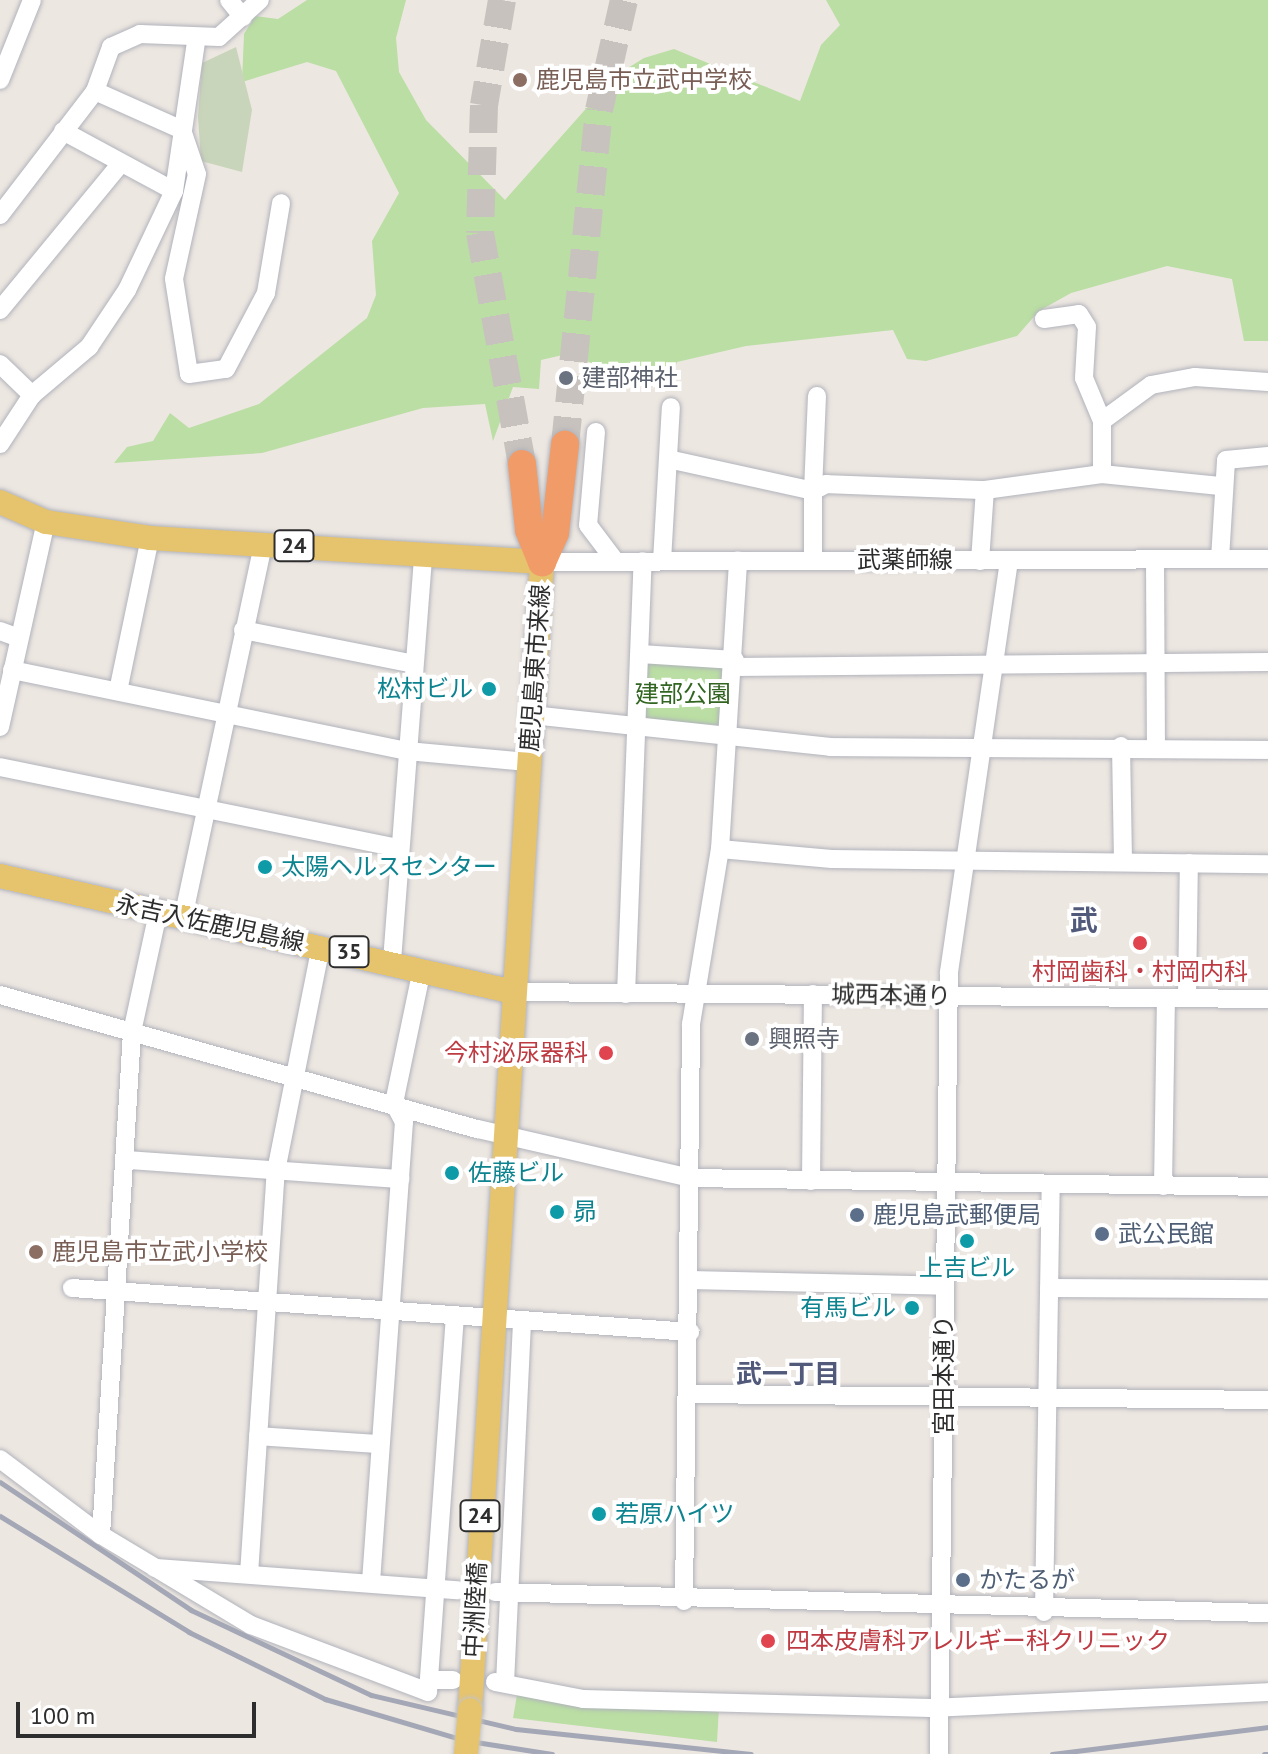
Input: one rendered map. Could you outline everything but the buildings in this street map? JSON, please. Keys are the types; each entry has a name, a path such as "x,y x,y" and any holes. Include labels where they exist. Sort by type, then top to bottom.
{"highway":[{"path":"542,562 555,533 565,445"},
{"path":"522,464 529,530 542,562"}],"main road":[{"name":"鹿児島東市来線","path":"0,502 46,522 150,538 542,562 490,1321"},
{"name":"永吉入佐鹿児島線","path":"0,876 158,913 392,961 514,992"},
{"name":"中洲陸橋","path":"466,1754 490,1321"}],"street":[{"path":"0,80 32,0"},
{"path":"229,0 243,17"},
{"path":"0,215 95,91 111,47 126,37 196,42 219,37 260,0"},
{"path":"0,444 32,395 89,347 127,290 174,191 196,42"},
{"path":"95,91 182,130 197,174 174,279 189,374 226,369 266,293 281,203"},
{"path":"63,131 174,191"},
{"path":"0,310 121,163"},
{"path":"1044,319 1079,314 1087,327 1084,378 1102,421 1102,474"},
{"path":"0,364 32,395"},
{"path":"1102,421 1151,385 1195,377 1268,382"},
{"path":"813,560 817,396"},
{"path":"626,994 640,654 668,459 671,407"},
{"path":"596,432 588,525 616,562"},
{"path":"1220,559 1220,486 1226,460 1268,456"},
{"path":"668,459 813,491 826,484 985,490 1102,474 1220,486"},
{"path":"980,561 985,490"},
{"path":"0,727 46,522"},
{"path":"118,691 150,538"},
{"path":"183,918 263,544"},
{"path":"392,961 398,848 423,555"},
{"path":"1155,559 1156,746"},
{"name":"武薬師線","path":"542,562 1268,559"},
{"path":"684,1601 690,1332 691,1024 700,994 720,849 738,561"},
{"name":"宮田本通り","path":"939,1754 948,995 1009,561"},
{"path":"243,630 414,664"},
{"path":"0,631 19,638"},
{"path":"640,654 734,663 993,665 1268,662"},
{"path":"12,670 407,751 528,762"},
{"path":"532,715 830,747 1156,746 1268,750"},
{"path":"1121,746 1123,862"},
{"path":"0,767 206,806 398,848"},
{"path":"720,849 965,861 1268,864"},
{"path":"1187,998 1189,863"},
{"path":"101,1535 120,1292 132,1032 158,913"},
{"path":"249,1574 276,1171 298,1079 321,946"},
{"path":"371,1582 404,1122 394,1103 422,969"},
{"name":"城西本通り","path":"514,992 1268,999"},
{"path":"811,1181 813,994"},
{"path":"0,995 501,1134 690,1178 1268,1187"},
{"path":"1163,1186 1166,998"},
{"path":"128,1160 400,1179"},
{"path":"1044,1612 1051,1184"},
{"path":"690,1280 945,1286"},
{"path":"72,1288 455,1319 690,1332"},
{"path":"1049,1288 1268,1289"},
{"path":"0,1459 101,1535 155,1568 323,1658 428,1692 432,1680 455,1319"},
{"path":"522,1323 503,1592 500,1682 583,1699 940,1708 1268,1692"},
{"path":"689,1394 1268,1400"},
{"path":"258,1436 380,1444"},
{"path":"155,1568 458,1590"},
{"path":"503,1592 1044,1612 1268,1613"},
{"path":"432,1680 453,1680"}],"green space":[{"path":"307,0 406,0 396,38 399,72 426,120 505,200 615,76 644,58 674,49 800,101 821,45 840,25 826,0 1268,0 1268,341 1244,341 1232,279 1167,266 1071,293 1039,311 1017,336 926,361 907,359 893,330 746,346 677,362 671,378 644,382 567,354 541,360 539,389 513,387 493,441 485,404 423,408 262,453 114,463 127,447 153,441 170,413 189,428 259,404 367,318 376,295 372,241 399,193 336,71 307,62 242,82 244,34 255,16 278,19"},
{"path":"236,47 252,110 242,172 201,161 198,117 202,63"},
{"name":"建部公園","path":"646,661 725,667 721,725 642,720"},
{"path":"518,1689 719,1707 717,1742 513,1718"}],"tunnel":[{"path":"502,0 484,105 480,233 522,464"},
{"path":"565,445 599,110 624,0"}],"railway":[{"path":"0,1482 191,1610 371,1695 516,1729 751,1754"},
{"path":"0,1516 189,1632 325,1699 463,1740 552,1754"},
{"path":"1052,1754 1268,1727"}],"place":[{"name":"鹿児島市立武中学校","path":"520,80"},
{"name":"建部神社","path":"566,378"},
{"name":"松村ビル","path":"489,689"},
{"name":"太陽ヘルスセンター","path":"265,867"},
{"name":"村岡歯科・村岡内科","path":"1140,943"},
{"name":"興照寺","path":"752,1039"},
{"name":"今村泌尿器科","path":"606,1053"},
{"name":"佐藤ビル","path":"452,1173"},
{"name":"昴","path":"557,1212"},
{"name":"鹿児島武郵便局","path":"857,1215"},
{"name":"武公民館","path":"1102,1234"},
{"name":"上吉ビル","path":"967,1241"},
{"name":"鹿児島市立武小学校","path":"36,1252"},
{"name":"有馬ビル","path":"912,1308"},
{"name":"若原ハイツ","path":"599,1514"},
{"name":"かたるが","path":"963,1580"},
{"name":"四本皮膚科アレルギー科クリニック","path":"768,1641"}],"district":[{"name":"武","path":"1084,920"},
{"name":"武一丁目","path":"788,1374"}]}
